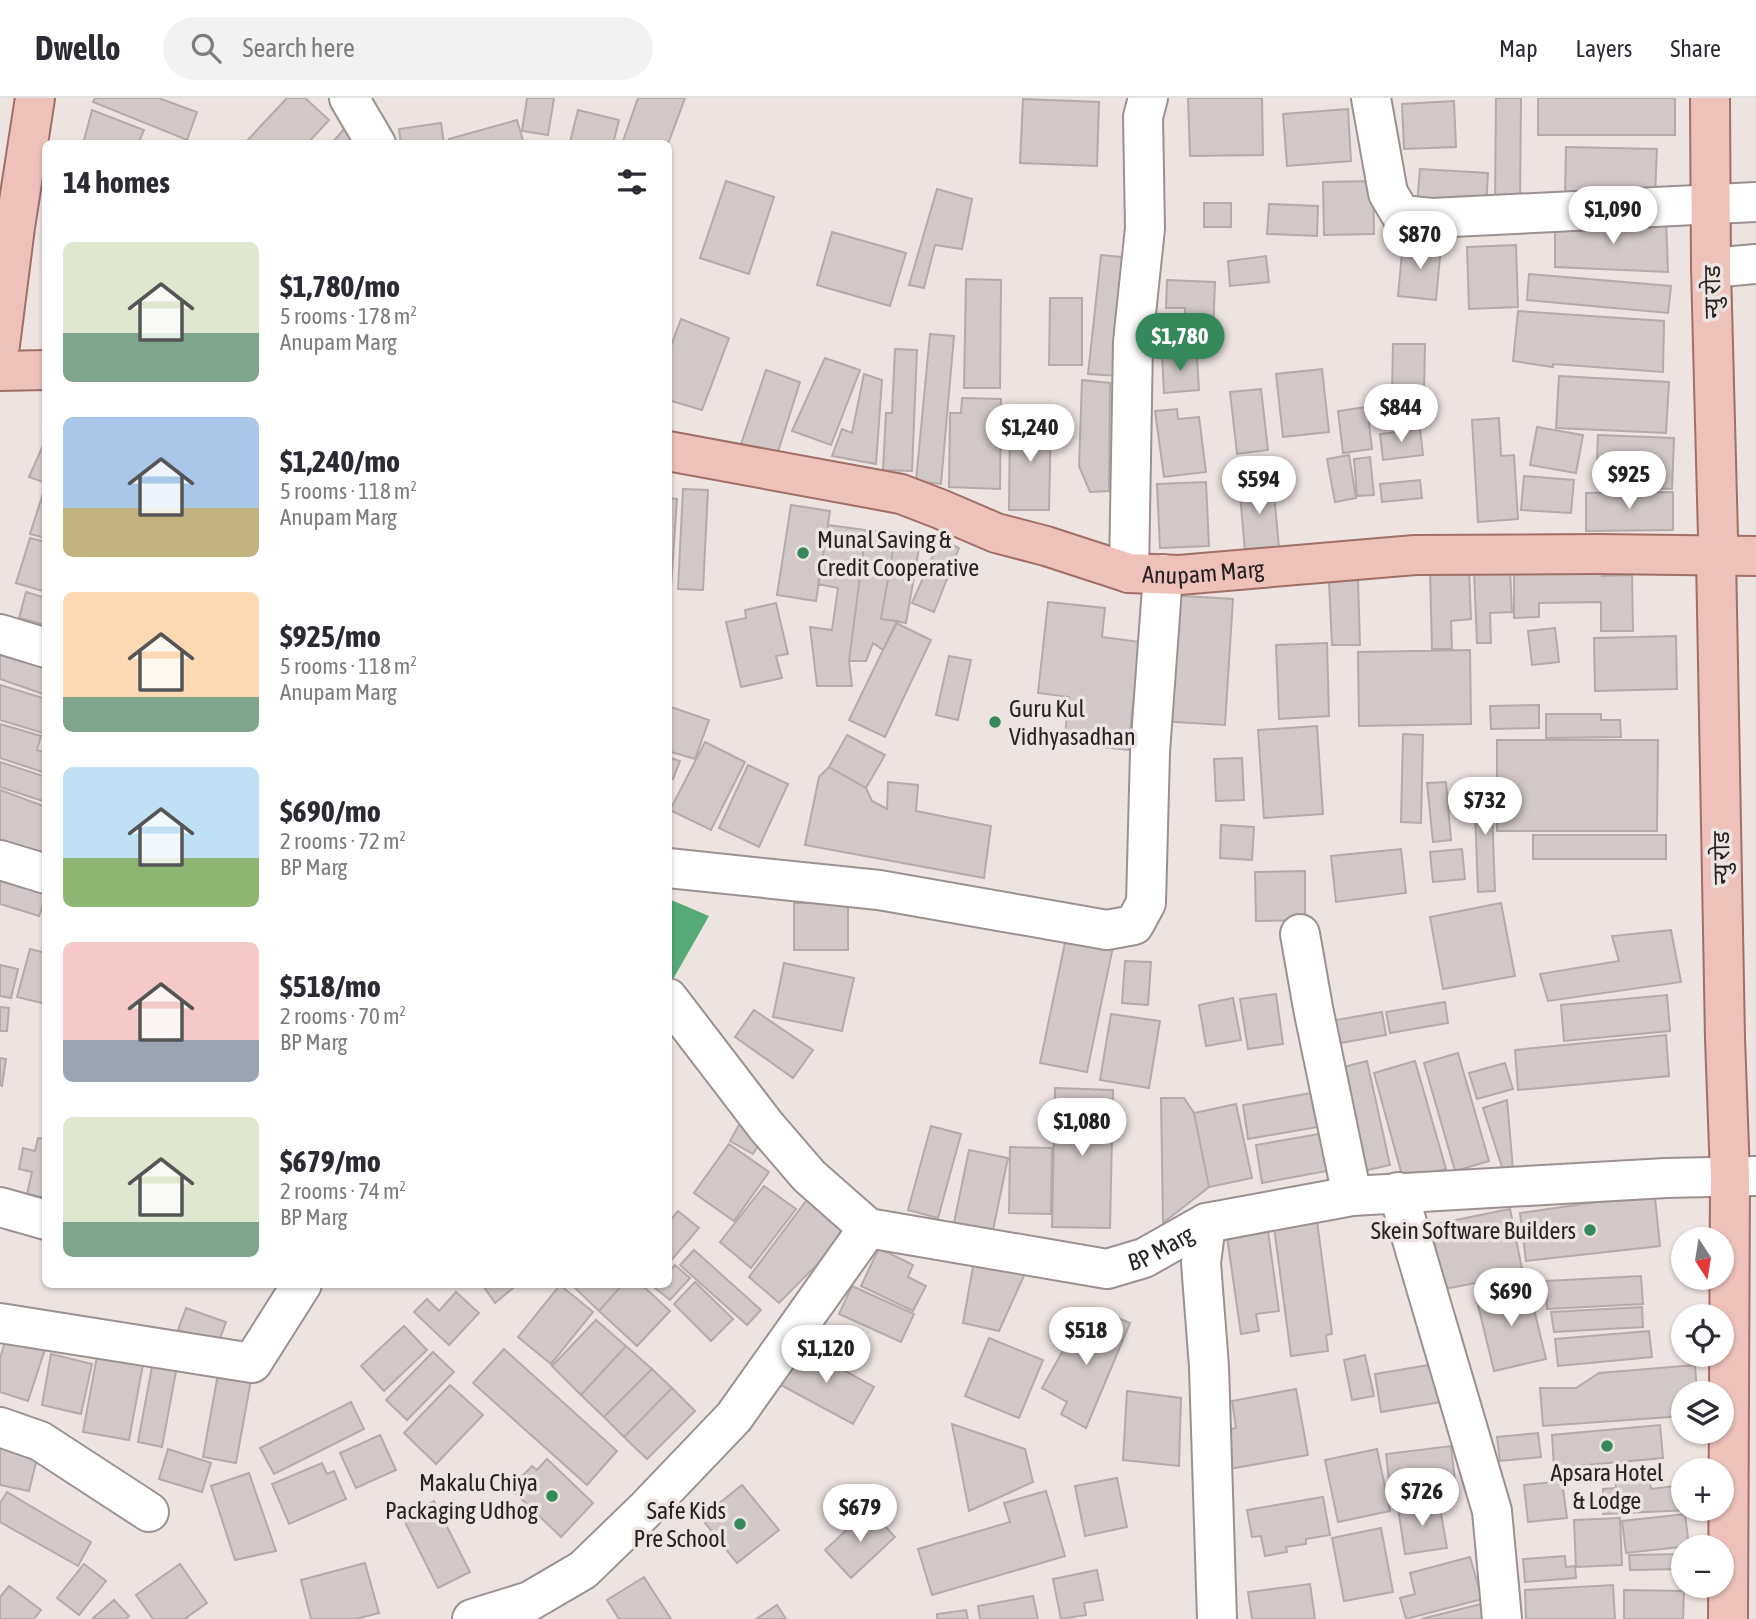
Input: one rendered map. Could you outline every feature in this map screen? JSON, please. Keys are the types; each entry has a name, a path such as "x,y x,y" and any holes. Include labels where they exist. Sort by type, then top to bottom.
{"main road":[{"path":"0,345 7,225 35,98"},
{"name":"न्यु रोड","path":"1710,98 1724,1025 1743,1176 1728,1619"},
{"path":"0,370 42,370"},
{"name":"Anupam Marg","path":"672,451 901,494 996,533 1146,573 1179,575 1415,555 1599,554 1717,546 1756,556"}],"street":[{"path":"349,98 374,140"},
{"path":"672,868 878,890 1107,930 1134,925 1146,903 1150,752 1146,573 1133,342 1145,228 1143,117 1148,98"},
{"path":"1371,98 1388,193 1401,215 1432,218 1756,201"},
{"path":"1711,268 1756,264"},
{"path":"1717,546 1756,537"},
{"path":"0,634 42,647"},
{"path":"0,860 42,873"},
{"path":"1300,934 1352,1196"},
{"path":"472,1619 530,1601 583,1570 647,1508 734,1416 867,1228 809,1176 765,1126 672,1003"},
{"name":"BP Marg","path":"867,1228 1107,1269 1144,1258 1206,1223 1352,1196 1743,1176"},
{"path":"1398,1192 1492,1511 1502,1619"},
{"path":"0,1207 42,1219"},
{"path":"1206,1223 1201,1263 1209,1367 1217,1619"},
{"path":"0,1323 252,1363 299,1288"},
{"path":"0,1427 40,1441 149,1513"}],"shaded area":[{"path":"672,900 709,916 672,981"}],"building":[{"path":"95,98 161,98 197,112 187,140 93,102"},
{"path":"287,98 305,98 329,120 311,140 248,140"},
{"path":"527,98 554,98 548,135 522,131"},
{"path":"638,98 685,98 669,140 623,140"},
{"path":"1188,98 1262,98 1263,155 1190,156"},
{"path":"1496,98 1521,98 1520,203 1495,203"},
{"path":"1538,98 1675,98 1675,135 1538,135"},
{"path":"1023,99 1099,102 1097,166 1020,163"},
{"path":"1454,101 1456,147 1404,149 1402,104"},
{"path":"1348,109 1351,161 1287,166 1283,114"},
{"path":"92,110 144,130 140,140 84,140"},
{"path":"578,110 619,120 614,140 570,140"},
{"path":"517,120 523,140 449,140"},
{"path":"441,123 443,140 400,140 399,129"},
{"path":"346,127 361,140 335,140"},
{"path":"1566,147 1657,149 1655,195 1565,197"},
{"path":"1420,169 1488,173 1486,208 1417,204"},
{"path":"726,181 774,197 749,274 700,258"},
{"path":"1373,181 1374,234 1324,235 1323,182"},
{"path":"937,189 972,199 962,249 935,245 924,288 909,285"},
{"path":"1204,203 1231,203 1231,227 1204,227"},
{"path":"1269,204 1318,206 1317,236 1267,234"},
{"path":"1666,220 1668,272 1555,267 1555,225"},
{"path":"832,232 906,253 890,306 817,285"},
{"path":"1403,242 1441,246 1436,300 1398,296"},
{"path":"1516,245 1518,307 1469,309 1467,247"},
{"path":"1101,255 1131,258 1119,376 1088,374"},
{"path":"1266,256 1269,282 1230,286 1228,261"},
{"path":"1529,274 1671,286 1668,313 1527,300"},
{"path":"966,279 1001,280 1000,388 964,388"},
{"path":"1167,280 1215,282 1213,335 1184,334 1185,308 1166,308"},
{"path":"1050,298 1082,298 1082,365 1049,365"},
{"path":"1518,311 1664,321 1663,372 1553,364 1553,367 1513,361"},
{"path":"681,319 729,338 702,410 672,401 672,343"},
{"path":"930,334 954,336 941,484 916,481"},
{"path":"1393,344 1425,344 1424,394 1392,394"},
{"path":"895,349 917,350 912,471 883,470 886,413 892,413"},
{"path":"1182,352 1183,358 1197,357 1199,390 1164,393 1162,354"},
{"path":"825,358 860,370 831,445 792,431"},
{"path":"1322,369 1329,432 1283,437 1276,374"},
{"path":"766,370 800,382 776,458 740,447"},
{"path":"864,374 882,380 876,464 832,456 842,429 852,433"},
{"path":"1559,376 1669,382 1666,433 1556,428"},
{"path":"1082,380 1110,383 1109,491 1090,492 1079,466"},
{"path":"1261,389 1268,450 1237,454 1230,392"},
{"path":"962,398 1001,399 1000,489 949,487 950,413 961,413"},
{"path":"1367,407 1372,449 1343,453 1338,411"},
{"path":"1177,409 1178,419 1199,417 1206,472 1164,477 1155,411"},
{"path":"1010,418 1051,418 1049,510 1009,510"},
{"path":"1499,418 1501,456 1514,455 1518,519 1478,522 1472,420"},
{"path":"1537,427 1583,435 1576,473 1530,465"},
{"path":"1420,429 1423,455 1383,460 1380,434"},
{"path":"1598,435 1674,438 1672,489 1614,486 1615,462 1597,461"},
{"path":"42,448 42,482 29,477"},
{"path":"1349,455 1356,498 1335,502 1327,459"},
{"path":"1370,457 1374,495 1357,496 1354,459"},
{"path":"1524,476 1574,480 1571,513 1521,510"},
{"path":"1420,480 1422,498 1382,502 1380,484"},
{"path":"1273,481 1279,548 1245,551 1239,483"},
{"path":"1206,482 1209,546 1160,548 1157,484"},
{"path":"683,489 708,490 703,590 678,589"},
{"path":"1673,492 1673,530 1586,531 1586,493"},
{"path":"42,496 42,537 30,534"},
{"path":"672,498 677,499 672,573"},
{"name":"Munal Saving & Credit Cooperative","path":"791,505 830,511 816,601 777,595"},
{"path":"828,525 866,530 849,661 852,686 817,686 810,627 832,630 838,588 818,584"},
{"path":"866,530 896,533 881,619 898,621 883,650 873,643 866,661 849,661"},
{"path":"896,533 921,537 906,623 881,619"},
{"path":"30,538 42,541 42,591 16,583"},
{"path":"940,539 959,548 934,612 912,603"},
{"path":"1510,569 1512,612 1490,613 1491,643 1477,643 1474,571"},
{"path":"1469,570 1471,619 1451,621 1452,649 1432,649 1430,571"},
{"path":"1602,570 1602,576 1632,575 1633,631 1601,631 1601,602 1539,603 1539,617 1514,618 1514,571"},
{"path":"1358,580 1360,645 1332,645 1329,582"},
{"path":"26,592 42,597 42,624 19,618"},
{"path":"1168,595 1233,599 1225,725 1159,721"},
{"path":"1048,602 1105,608 1102,637 1140,642 1128,750 1064,743 1069,697 1038,693"},
{"path":"776,603 788,654 776,656 782,678 741,687 726,622 746,618 745,610"},
{"path":"896,623 931,640 885,737 849,720"},
{"path":"1555,628 1559,662 1532,665 1528,631"},
{"path":"1676,636 1677,689 1595,691 1594,638"},
{"path":"0,643 42,658 42,694 0,679"},
{"path":"1327,643 1329,716 1279,719 1276,645"},
{"path":"1470,650 1471,724 1359,726 1358,652"},
{"path":"949,656 971,660 958,720 936,715"},
{"path":"0,685 42,698 42,733 0,720"},
{"path":"1539,705 1539,728 1491,729 1490,706"},
{"path":"672,707 709,720 695,759 672,752"},
{"path":"1546,714 1601,714 1601,720 1620,720 1621,737 1546,738"},
{"path":"0,724 41,736 37,750 42,752 42,772 0,758"},
{"path":"1317,726 1323,814 1264,818 1258,730"},
{"path":"1403,734 1423,735 1421,823 1401,822"},
{"path":"847,735 885,755 866,788 829,767"},
{"path":"1497,740 1658,740 1657,831 1497,831"},
{"path":"705,742 745,762 711,830 672,811"},
{"path":"672,758 680,761 672,779"},
{"path":"1242,758 1244,800 1216,801 1214,759"},
{"path":"0,762 42,776 42,801 0,787"},
{"path":"748,765 788,784 759,847 719,828"},
{"path":"829,767 866,788 872,801 887,809 888,782 918,785 916,811 991,826 984,878 805,845 819,777"},
{"path":"1446,782 1451,840 1433,842 1427,783"},
{"path":"1491,782 1495,891 1478,892 1474,784"},
{"path":"0,790 42,806 42,863 0,848"},
{"path":"1221,825 1254,827 1252,860 1220,858"},
{"path":"1533,835 1666,835 1666,859 1533,859"},
{"path":"1401,849 1406,893 1336,902 1331,856"},
{"path":"1462,849 1465,879 1433,882 1430,852"},
{"path":"0,867 42,880 42,907 39,916 0,904"},
{"path":"1305,871 1305,920 1256,921 1255,872"},
{"path":"794,903 848,903 848,950 794,950"},
{"path":"1501,903 1515,976 1443,989 1430,917"},
{"path":"1671,930 1681,982 1548,1001 1540,974 1619,961 1612,936"},
{"path":"1067,933 1114,942 1087,1072 1040,1063"},
{"path":"30,949 42,952 42,1003 17,997"},
{"path":"1125,961 1151,962 1148,1005 1122,1003"},
{"path":"784,963 854,978 842,1031 773,1017"},
{"path":"0,965 18,969 11,998 0,996"},
{"path":"1276,994 1283,1044 1248,1049 1240,999"},
{"path":"1667,995 1670,1031 1564,1041 1561,1005"},
{"path":"1233,998 1241,1040 1206,1046 1199,1005"},
{"path":"1445,1002 1448,1023 1390,1033 1386,1012"},
{"path":"0,1007 9,1008 7,1031 0,1031"},
{"path":"754,1010 813,1050 793,1078 735,1037"},
{"path":"1382,1012 1386,1035 1329,1045 1325,1022"},
{"path":"1111,1014 1160,1021 1149,1088 1100,1080"},
{"path":"1666,1035 1669,1076 1518,1090 1515,1050"},
{"path":"1458,1053 1489,1161 1455,1171 1424,1063"},
{"path":"0,1058 6,1059 2,1086 0,1085"},
{"path":"1367,1061 1390,1165 1359,1172 1336,1069"},
{"path":"1415,1061 1446,1169 1403,1179 1374,1073"},
{"path":"1505,1063 1513,1089 1477,1099 1469,1073"},
{"path":"1055,1088 1113,1090 1110,1228 1052,1227"},
{"path":"1323,1091 1329,1125 1248,1139 1243,1105"},
{"path":"1161,1098 1184,1098 1194,1113 1209,1187 1163,1223"},
{"path":"1507,1100 1513,1169 1503,1170 1483,1108"},
{"path":"1236,1104 1252,1178 1209,1187 1194,1113"},
{"path":"741,1121 765,1134 753,1154 730,1141"},
{"path":"931,1126 961,1134 938,1218 908,1210"},
{"path":"1325,1133 1332,1170 1262,1183 1256,1145"},
{"path":"38,1138 42,1138 42,1197 27,1194 32,1172 19,1169 23,1148 35,1151"},
{"path":"729,1144 769,1172 734,1221 694,1193"},
{"path":"1010,1147 1052,1148 1051,1214 1009,1213"},
{"path":"969,1150 1008,1158 993,1230 954,1223"},
{"path":"764,1186 796,1209 751,1268 720,1242"},
{"path":"812,1193 850,1231 779,1303 749,1277"},
{"name":"Skein Software Builders","path":"1655,1198 1660,1246 1526,1261 1520,1213 1597,1202"},
{"path":"1510,1209 1523,1274 1444,1289 1431,1225"},
{"path":"678,1211 699,1228 672,1259 672,1218"},
{"path":"1317,1221 1332,1334 1326,1335 1328,1351 1291,1356 1274,1227"},
{"path":"1267,1224 1279,1311 1256,1314 1259,1331 1241,1334 1226,1230"},
{"path":"879,1248 913,1265 908,1277 926,1286 913,1311 861,1286"},
{"path":"694,1250 761,1310 747,1325 680,1265"},
{"path":"974,1261 1027,1269 999,1331 963,1323"},
{"path":"675,1265 690,1278 670,1300 655,1288 672,1288 672,1268"},
{"path":"1641,1276 1643,1304 1547,1309 1546,1281"},
{"path":"695,1282 733,1319 711,1341 674,1304"},
{"path":"1528,1284 1546,1359 1494,1371 1476,1297"},
{"path":"852,1286 914,1314 901,1342 839,1314"},
{"path":"485,1288 513,1288 495,1303"},
{"path":"558,1288 564,1288 593,1312 551,1364 518,1337"},
{"path":"575,1288 619,1288 599,1311"},
{"path":"619,1288 645,1288 670,1311 637,1346 599,1311"},
{"path":"456,1292 479,1313 449,1345 414,1312 427,1299 439,1311"},
{"path":"1642,1307 1643,1327 1554,1332 1551,1312"},
{"path":"186,1308 226,1322 218,1344 178,1330"},
{"path":"1099,1310 1130,1323 1086,1428 1061,1414 1067,1402 1042,1388 1074,1331 1088,1340"},
{"path":"596,1320 626,1346 581,1395 552,1366"},
{"path":"11,1324 49,1337 28,1401 0,1392 0,1358"},
{"path":"404,1326 427,1350 384,1391 361,1366"},
{"path":"1649,1331 1652,1357 1558,1366 1555,1339"},
{"path":"989,1338 1043,1360 1019,1418 965,1396"},
{"path":"626,1346 652,1369 604,1417 581,1395"},
{"path":"800,1346 874,1387 853,1424 779,1384"},
{"path":"504,1349 617,1451 587,1485 473,1383"},
{"path":"98,1351 144,1359 129,1440 83,1432"},
{"path":"433,1352 454,1372 407,1420 386,1400"},
{"path":"51,1354 92,1364 81,1414 42,1405"},
{"path":"1365,1355 1374,1396 1352,1400 1344,1360"},
{"path":"153,1361 177,1366 162,1447 138,1442"},
{"path":"1447,1362 1454,1400 1381,1412 1375,1374"},
{"path":"1695,1367 1696,1381 1671,1381 1671,1417 1543,1426 1540,1388 1576,1388 1599,1373"},
{"path":"652,1369 672,1388 624,1437 604,1417"},
{"path":"218,1374 251,1380 236,1463 203,1457"},
{"path":"450,1385 483,1415 436,1464 404,1433"},
{"path":"672,1388 695,1411 647,1459 624,1437"},
{"path":"1296,1389 1308,1455 1229,1469 1222,1431 1236,1428 1232,1401"},
{"path":"1127,1391 1181,1398 1179,1466 1123,1460"},
{"path":"351,1402 364,1429 274,1474 260,1448"},
{"path":"952,1424 1025,1449 1033,1482 969,1511"},
{"name":"Apsara Hotel & Lodge","path":"1660,1425 1663,1458 1554,1468 1552,1435"},
{"path":"1538,1433 1541,1457 1500,1461 1497,1437"},
{"path":"380,1435 396,1470 356,1488 340,1453"},
{"path":"0,1437 40,1446 29,1491 0,1485"},
{"path":"1451,1446 1457,1498 1392,1506 1386,1454"},
{"path":"168,1449 211,1463 202,1492 159,1479"},
{"path":"1377,1449 1390,1511 1338,1522 1325,1460"},
{"name":"Makalu Chiya Packaging Udhog","path":"547,1459 593,1503 561,1537 510,1488 532,1466 537,1470"},
{"path":"322,1463 327,1474 334,1471 346,1499 289,1524 272,1484"},
{"path":"1647,1467 1651,1489 1671,1487 1671,1511 1603,1514 1603,1489 1616,1488 1614,1470"},
{"path":"249,1473 276,1551 235,1560 211,1486"},
{"path":"1117,1478 1127,1527 1085,1536 1075,1486"},
{"path":"1562,1481 1567,1518 1528,1522 1524,1485"},
{"name":"Safe Kids Pre School","path":"742,1485 779,1530 737,1563 701,1518"},
{"path":"1046,1491 1065,1556 932,1595 918,1549 1010,1522 1004,1503"},
{"path":"7,1492 91,1542 78,1566 0,1522 0,1503"},
{"path":"1323,1497 1330,1535 1306,1539 1306,1544 1286,1547 1287,1552 1265,1556 1261,1536 1252,1537 1247,1510"},
{"path":"434,1501 470,1572 438,1588 403,1518"},
{"path":"1439,1502 1447,1548 1405,1554 1398,1508"},
{"path":"869,1509 895,1537 851,1578 825,1550"},
{"path":"1671,1516 1671,1521 1686,1521 1688,1535 1671,1535 1671,1548 1626,1553 1622,1521"},
{"path":"1620,1518 1622,1565 1576,1567 1574,1520"},
{"path":"1381,1528 1393,1592 1344,1601 1332,1538"},
{"path":"1671,1554 1671,1569 1630,1570 1629,1555"},
{"path":"1565,1556 1566,1567 1575,1566 1576,1578 1525,1582 1523,1559"},
{"path":"1470,1557 1482,1599 1406,1619 1400,1598 1415,1594 1410,1573"},
{"path":"365,1563 379,1613 356,1619 311,1619 301,1580"},
{"path":"84,1564 106,1581 79,1615 57,1598"},
{"path":"180,1564 207,1603 187,1619 153,1619 136,1595"},
{"path":"1097,1570 1103,1600 1084,1603 1086,1615 1061,1619 1053,1579"},
{"path":"644,1577 671,1619 619,1619 607,1600"},
{"path":"1310,1584 1315,1619 1252,1619 1248,1592"},
{"path":"1613,1585 1615,1619 1526,1619 1525,1590"},
{"path":"9,1586 41,1610 34,1619 0,1619 0,1597"},
{"path":"1624,1590 1671,1591 1671,1598 1684,1598 1683,1619 1624,1619"},
{"path":"1033,1596 1038,1619 980,1619 978,1606"},
{"path":"114,1600 129,1616 126,1619 92,1619"},
{"path":"1485,1603 1489,1619 1421,1619"},
{"path":"777,1605 786,1619 756,1619"},
{"path":"966,1610 968,1619 937,1619 937,1614"}],"place":[{"name":"Munal Saving & Credit Cooperative","path":"803,553"},
{"name":"Guru Kul Vidhyasadhan","path":"995,722"},
{"name":"Skein Software Builders","path":"1590,1230"},
{"name":"Apsara Hotel & Lodge","path":"1607,1446"},
{"name":"Makalu Chiya Packaging Udhog","path":"552,1496"},
{"name":"Safe Kids Pre School","path":"740,1524"}]}
